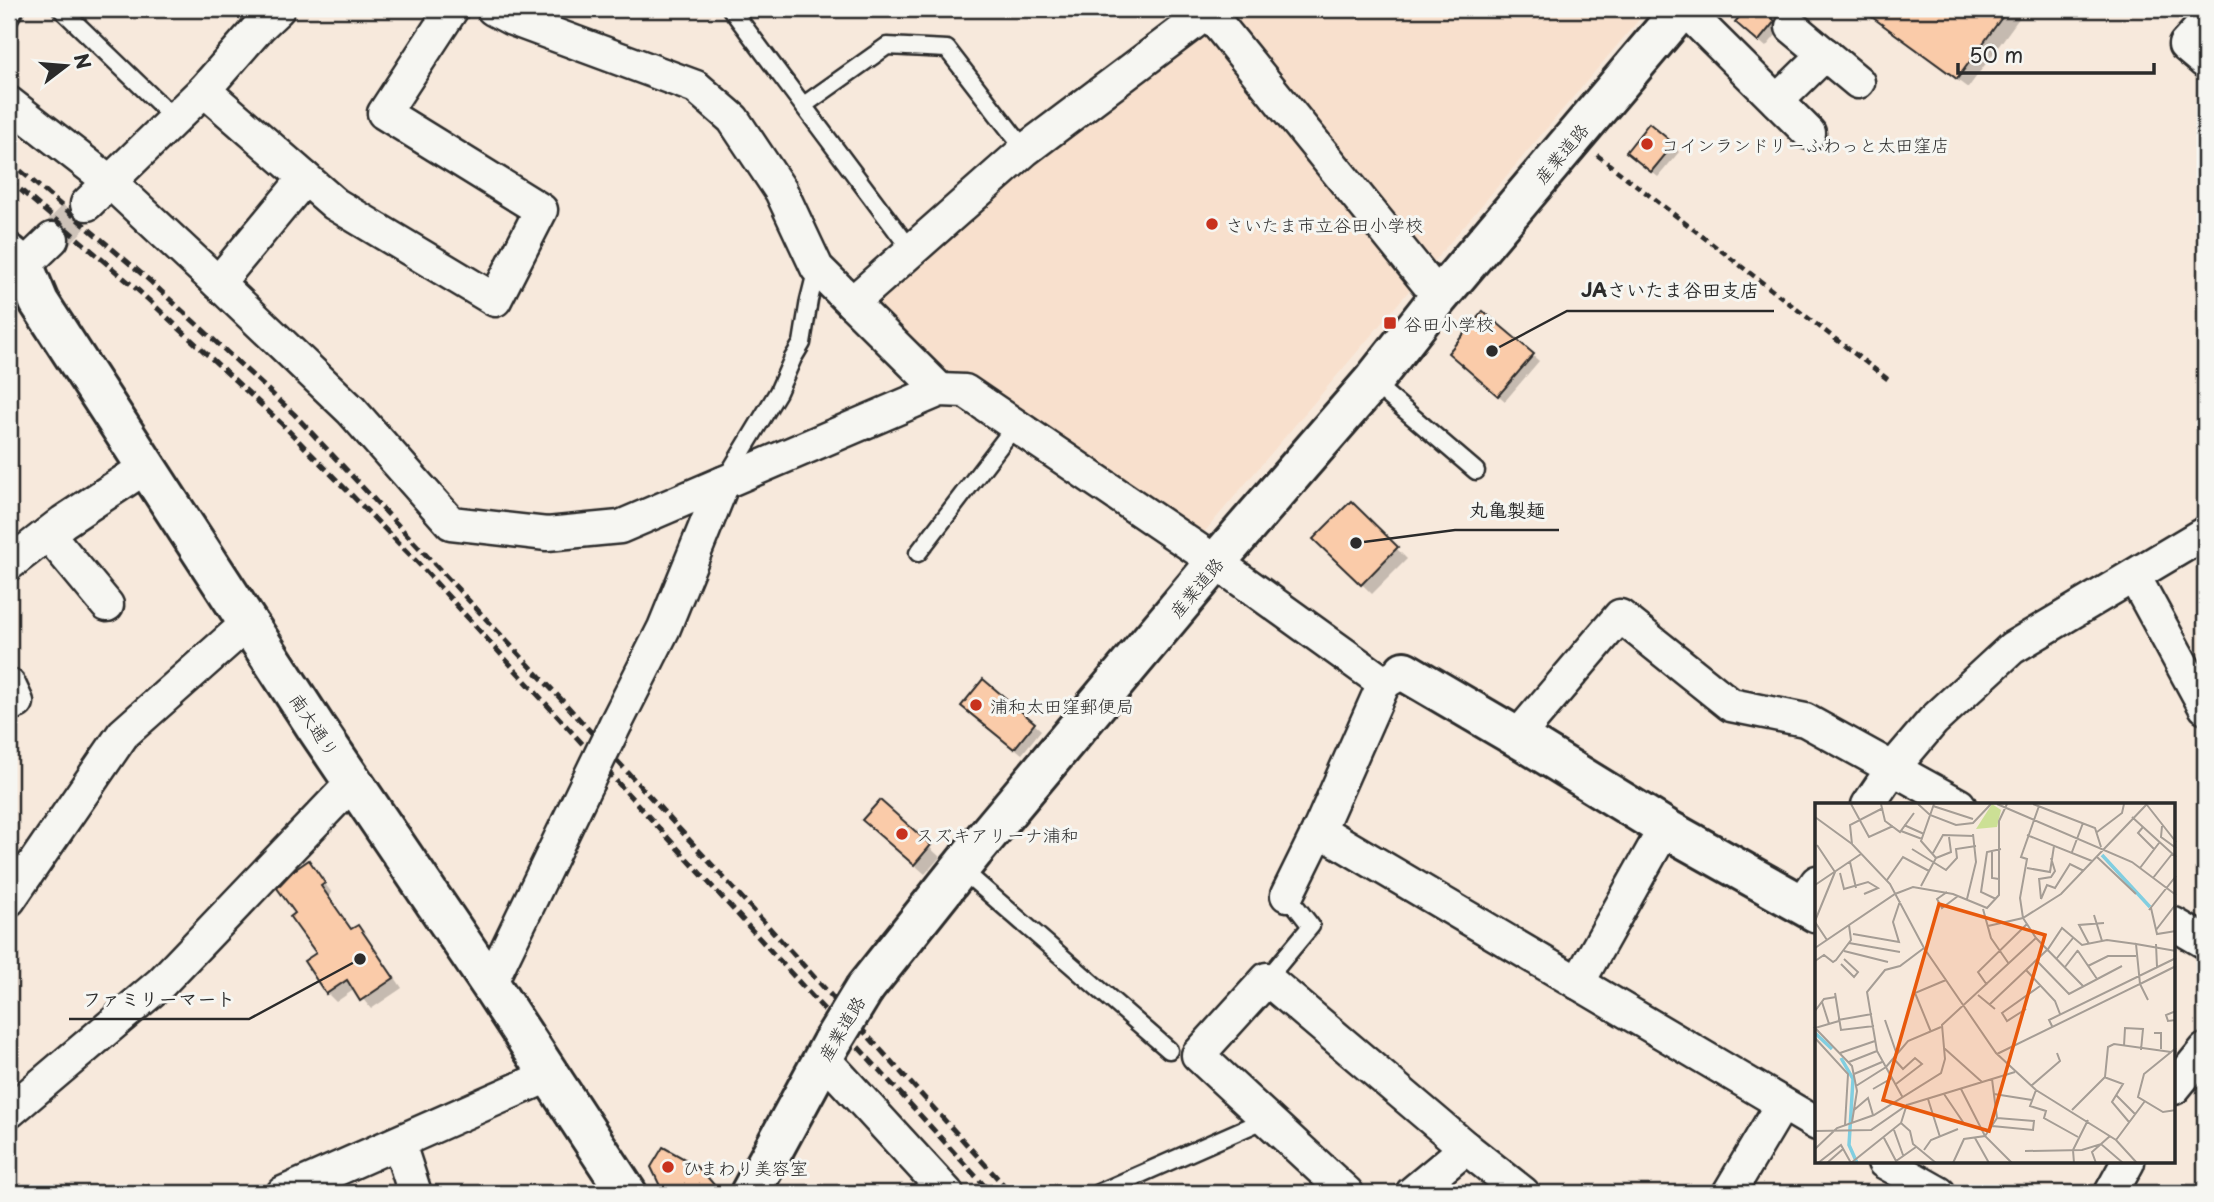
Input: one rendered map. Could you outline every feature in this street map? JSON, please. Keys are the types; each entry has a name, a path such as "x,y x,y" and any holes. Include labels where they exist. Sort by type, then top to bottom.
{"main road":[{"name":"産業道路","path":"750,1193 865,988 960,869 1216,562 1372,382 1439,297 1683,9"},
{"name":"南大通り","path":"14,263 247,623 491,984 627,1193"},
{"path":"1394,677 1517,737 1665,828 1812,900"}],"street":[{"path":"204,90 335,204 495,300 541,210 384,113 452,9"},
{"path":"1683,9 1809,133"},
{"path":"510,12 696,87 733,119 781,191 817,268 940,390"},
{"path":"852,303 1025,150 1208,12 1439,297"},
{"path":"87,204 204,90 260,14"},
{"path":"2205,23 2185,45 2205,62"},
{"path":"1792,27 1858,82"},
{"path":"1777,101 1825,54"},
{"path":"9,103 109,181 218,283 351,410 451,523 547,534 620,527 940,390 965,391 1216,562 1394,677 1287,895"},
{"path":"218,283 305,178"},
{"path":"14,263 52,239"},
{"path":"9,564 146,467"},
{"path":"491,984 586,783 664,628 723,483"},
{"path":"1869,803 1893,768 1933,721 2012,648 2205,533"},
{"path":"48,534 107,604"},
{"path":"2134,576 2205,707"},
{"path":"1517,737 1620,616 1731,705 1805,720 1955,803"},
{"path":"9,900 123,734 247,623"},
{"path":"9,1112 160,983 354,781"},
{"path":"1577,983 1665,828"},
{"path":"1319,830 1815,1123"},
{"path":"2176,925 2205,942"},
{"path":"1347,1193 1198,1055 1267,979 1523,1193"},
{"path":"828,1050 947,1193"},
{"path":"2176,1086 2205,1050"},
{"path":"282,1193 399,1144 550,1075"},
{"path":"1729,1193 1782,1104"},
{"path":"399,1144 415,1193"},
{"path":"1412,1193 1466,1148"},
{"path":"1887,1164 1924,1190"},
{"path":"2111,1193 2127,1164"}],"lane":[{"path":"9,19 15,9"},
{"path":"61,9 174,118"},
{"path":"731,9 911,250"},
{"path":"804,105 887,46 947,49 1025,150"},
{"path":"723,483 778,392 802,343 817,268"},
{"path":"1372,382 1476,471"},
{"path":"918,553 1015,426"},
{"path":"960,869 1169,1050"},
{"path":"1267,979 1311,926 1287,895"},
{"path":"1098,1193 1266,1119"}],"path":[{"path":"1574,138 1890,382"}],"shaded area":[{"name":"さいたま市立谷田小学校","path":"1216,9 1648,9 1195,543 945,379 879,315 873,299"}],"building":[{"path":"1746,9 1762,9 1775,21 1758,42 1735,22"},
{"path":"1861,9 2008,9 1957,79"},
{"path":"1649,123 1674,144 1651,172 1626,152"},
{"path":"1483,311 1534,354 1498,396 1448,353"},
{"path":"1351,501 1398,547 1361,585 1313,539"},
{"path":"983,679 1035,723 1014,749 961,706"},
{"path":"880,800 931,845 914,865 862,820"},
{"path":"309,860 325,883 321,886 351,929 358,925 394,978 360,1001 347,980 326,994 304,961 316,953 290,917 295,913 277,888 293,871"},
{"path":"663,1147 692,1163 721,1193 672,1193 660,1186 651,1167"}],"tunnel":[{"path":"52,239 87,204"}],"railway":[{"path":"9,161 150,281 294,414 560,698 1011,1193"},
{"path":"9,180 140,292 282,424 418,563 991,1193"}],"place":[{"name":"コインランドリーふわっと太田窪店","path":"1647,144"},
{"name":"さいたま市立谷田小学校","path":"1212,224"},
{"name":"谷田小学校","path":"1390,323"},
{"name":"JAさいたま谷田支店","path":"1492,351"},
{"name":"丸亀製麺","path":"1356,543"},
{"name":"浦和太田窪郵便局","path":"976,705"},
{"name":"スズキアリーナ浦和","path":"902,834"},
{"name":"ファミリーマート","path":"360,959"},
{"name":"ひまわり美容室","path":"668,1167"}]}
